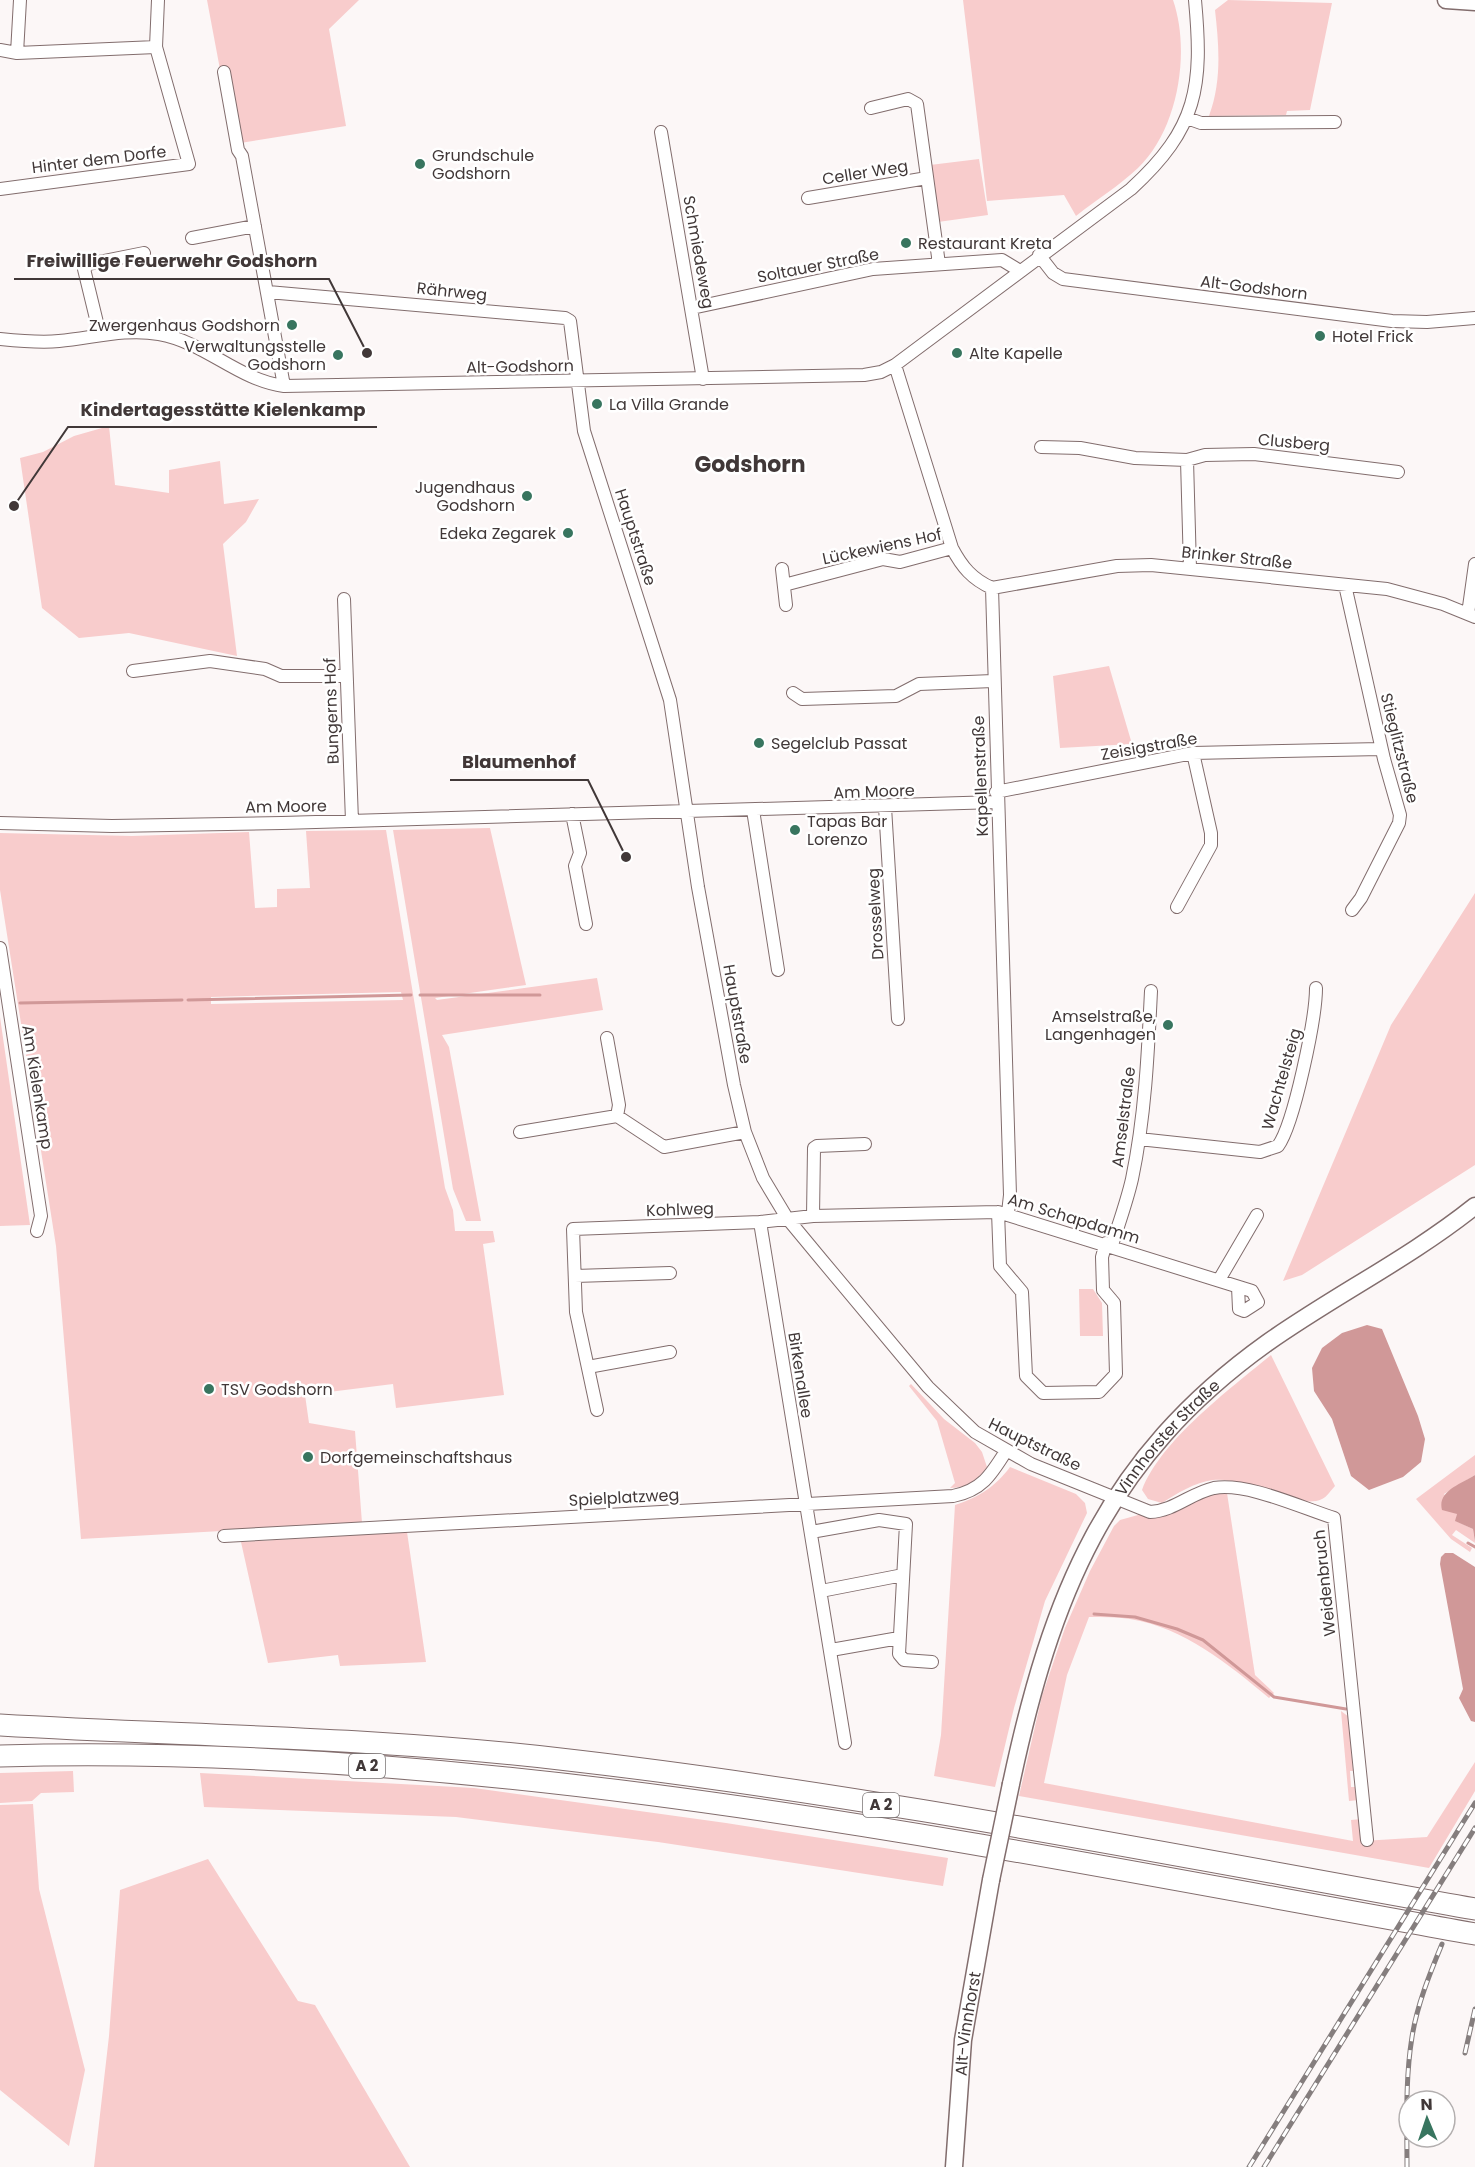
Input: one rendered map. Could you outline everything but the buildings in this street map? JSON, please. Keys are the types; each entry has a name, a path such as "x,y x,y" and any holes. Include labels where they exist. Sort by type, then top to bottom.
{"highway":[{"path":"0,1725 89,1730"},
{"name":"A 2","path":"0,1732 89,1730 411,1744 558,1758 735,1781 1475,1909"},
{"name":"A 2","path":"0,1756 134,1756 282,1761 411,1768 556,1782 743,1807 1475,1934"}],"street":[{"path":"17,53 20,0"},
{"name":"Hinter dem Dorfe","path":"0,189 189,164 156,46 158,0"},
{"name":"Alt-Godshorn","path":"0,339 58,341 145,332 185,340 240,372 273,385 284,386 703,379 864,375 881,372 896,365 1039,255 1131,189 1156,166 1175,142 1187,118 1196,90 1198,72 1196,0"},
{"path":"1446,0 1475,2"},
{"path":"0,50 17,53 156,46"},
{"path":"224,72 268,292 284,386"},
{"path":"871,108 908,99 915,100 939,264"},
{"path":"1187,118 1201,123 1335,122"},
{"name":"Schmiedeweg","path":"661,132 703,379"},
{"name":"Celler Weg","path":"808,198 927,178"},
{"path":"192,238 255,226"},
{"path":"100,335 84,269 89,264 144,253"},
{"name":"Alt-Godshorn","path":"1039,255 1053,273 1073,280 1392,321 1427,322 1475,318"},
{"name":"Soltauer Straße","path":"692,308 873,269 1002,260 1020,271"},
{"name":"Rährweg","path":"268,292 565,318 570,321 579,381"},
{"path":"896,365 952,548 961,566 977,581 992,588"},
{"name":"Hauptstraße","path":"579,381 584,431 670,700 686,810 734,1085 745,1131 763,1178 787,1218 950,1410 975,1432 1006,1451 1114,1499"},
{"name":"Clusberg","path":"1041,447 1080,448 1135,458 1187,460 1205,455 1254,454 1398,471"},
{"path":"1187,460 1190,568"},
{"name":"Lückewiens Hof","path":"784,585 883,559 900,562 952,548"},
{"path":"1472,615 1475,564"},
{"name":"Brinker Straße","path":"992,588 1117,566 1190,568 1408,594 1472,615"},
{"path":"782,569 786,605"},
{"name":"Stieglitzstraße","path":"1345,585 1381,749 1400,815 1399,823 1361,898 1352,910"},
{"name":"Kapellenstraße","path":"992,588 996,797 1010,1184 1003,1212 1000,1266 1022,1292 1026,1376 1043,1394 1099,1392 1116,1374 1114,1304 1103,1290 1102,1257 1109,1244"},
{"name":"Bungerns Hof","path":"344,599 352,821"},
{"path":"133,671 210,661 265,669 280,676 346,676"},
{"path":"793,693 802,699 896,696 919,684 993,681"},
{"name":"Zeisigstraße","path":"996,797 1193,753 1381,749"},
{"path":"1177,907 1211,845 1211,833 1193,753"},
{"name":"Am Moore","path":"0,823 112,826 352,821 686,810 885,807 996,797"},
{"name":"Drosselweg","path":"885,807 898,1018"},
{"path":"753,810 778,970"},
{"path":"572,814 580,853 575,866 586,924"},
{"name":"Am Kielenkamp","path":"0,948 41,1216 37,1231"},
{"name":"Wachtelsteig","path":"1139,1139 1260,1152 1278,1146 1299,1085 1316,1010 1316,988"},
{"name":"Amselstraße","path":"1109,1244 1129,1190 1139,1139 1146,1081 1151,991"},
{"path":"607,1038 619,1105 617,1116"},
{"path":"520,1132 617,1116 664,1147 745,1131"},
{"path":"813,1216 814,1148 865,1144"},
{"name":"Vinnhorster Straße","path":"991,1880 1031,1696 1053,1624 1077,1567 1114,1499 1162,1437 1233,1370 1267,1343 1430,1239 1475,1206"},
{"name":"Am Schapdamm","path":"787,1218 1003,1212 1238,1287"},
{"path":"1219,1280 1257,1215"},
{"name":"Kohlweg","path":"575,1276 573,1229 760,1222 787,1218"},
{"name":"Birkenallee","path":"760,1222 845,1743"},
{"path":"597,1410 576,1312 575,1276 670,1274"},
{"path":"588,1367 670,1352"},
{"name":"Spielplatzweg","path":"224,1536 806,1502 953,1496 983,1485 1006,1451"},
{"name":"Weidenbruch","path":"1114,1499 1138,1509 1161,1511 1199,1493 1216,1488 1234,1488 1334,1518 1367,1840"},
{"path":"811,1533 879,1521 906,1524 899,1638 900,1658 932,1662"},
{"path":"821,1592 903,1575"},
{"path":"831,1650 899,1638"},
{"name":"Alt-Vinnhorst","path":"954,2167 963,2040 991,1880"}],"shaded area":[{"path":"207,0 359,0 329,29 346,126 234,144"},
{"path":"963,0 1173,0 1181,43 1180,66 1177,89 1163,133 1152,152 1138,168 1076,216 1064,195 987,201"},
{"path":"1228,0 1332,3 1310,110 1287,111 1286,115 1209,116 1218,77 1215,10"},
{"path":"979,159 988,215 938,222 930,165"},
{"path":"109,426 115,485 169,493 169,470 220,461 224,504 259,499 246,522 223,544 237,656 129,633 79,638 42,608 20,458 43,452 74,436"},
{"path":"1109,666 1132,744 1060,748 1053,676"},
{"path":"490,828 526,985 435,998 437,1000 597,978 603,1010 442,1035 449,1047 481,1221 466,1221 453,1189 393,830"},
{"path":"386,830 445,1188 453,1210 455,1231 493,1231 495,1242 483,1244 504,1395 396,1408 393,1384 305,1395 309,1423 355,1431 362,1523 81,1539 56,1246 0,890 0,833 132,836 249,832 255,908 277,907 277,889 310,888 306,831","holes":["401,992 403,1000 211,1004 211,997"]},
{"path":"1475,893 1475,1165 1302,1275 1283,1281 1391,1025"},
{"path":"0,1017 30,1225 0,1226"},
{"path":"1079,1289 1093,1289 1102,1303 1103,1336 1080,1336"},
{"path":"1367,1325 1382,1329 1418,1416 1425,1439 1421,1462 1403,1477 1369,1490 1351,1476 1332,1419 1314,1391 1312,1368 1322,1348 1342,1333"},
{"path":"1271,1355 1335,1486 1326,1497 1312,1501 1299,1501 1241,1483 1213,1480 1193,1486 1162,1503 1148,1499 1142,1490 1151,1471 1180,1434 1217,1399"},
{"path":"911,1384 944,1419 975,1443 982,1452 987,1467 972,1482 950,1488 955,1483 937,1421 909,1386"},
{"path":"1475,1455 1475,1475 1444,1494 1457,1514 1456,1521 1473,1529 1475,1543 1456,1530 1452,1535 1472,1548 1470,1552 1451,1539 1416,1499"},
{"path":"1010,1467 1076,1494 1085,1503 1087,1513 1045,1601 1014,1708 995,1787 934,1776 941,1735 955,1505 986,1490"},
{"path":"1475,1475 1475,1542 1473,1529 1455,1521 1457,1514 1442,1510 1441,1503 1451,1489"},
{"path":"1227,1493 1255,1675 1274,1693 1269,1698 1222,1660 1169,1630 1130,1619 1089,1617 1067,1675 1044,1783 1353,1841 1351,1820 1361,1819 1363,1841 1427,1837 1475,1762 1475,1791 1429,1868 1019,1796 1042,1696 1065,1628 1090,1571 1114,1526 1120,1520 1138,1515 1138,1513 1170,1514 1209,1494"},
{"path":"407,1532 426,1662 340,1666 338,1655 268,1663 241,1542"},
{"path":"1445,1553 1453,1553 1475,1567 1475,1722 1471,1721 1459,1698 1463,1689 1440,1564 1441,1557"},
{"path":"1341,1711 1349,1717 1353,1771 1350,1771 1351,1787 1358,1787 1359,1800 1349,1801"},
{"path":"73,1771 74,1792 41,1793 32,1801 0,1803 0,1773"},
{"path":"200,1773 474,1788 726,1823 948,1858 943,1886 658,1842 456,1817 204,1807"},
{"path":"33,1804 39,1889 85,2070 69,2146 0,2090 0,1805"},
{"path":"208,1859 298,2001 315,2005 410,2167 94,2167 109,2036 120,1890"}],"waterway":[{"path":"188,1000 411,995"},
{"path":"420,995 540,995"},
{"path":"20,1003 182,1000"},
{"path":"1468,1543 1475,1547"},
{"path":"1094,1614 1135,1617 1177,1629 1203,1640 1274,1697 1346,1709"}],"railway":[{"path":"1249,2167 1475,1803"},
{"path":"1264,2167 1475,1828"},
{"path":"1407,2167 1407,2086 1412,2037 1421,2001 1442,1944"},
{"path":"1465,2053 1475,2009"}],"place":[{"name":"Grundschule Godshorn","path":"420,164"},
{"name":"Restaurant Kreta","path":"906,243"},
{"name":"Zwergenhaus Godshorn","path":"292,325"},
{"name":"Hotel Frick","path":"1320,336"},
{"name":"Freiwillige Feuerwehr Godshorn","path":"367,353"},
{"name":"Alte Kapelle","path":"957,353"},
{"name":"Verwaltungsstelle Godshorn","path":"338,355"},
{"name":"La Villa Grande","path":"597,404"},
{"name":"Jugendhaus Godshorn","path":"527,496"},
{"name":"Kindertagesstätte Kielenkamp","path":"14,506"},
{"name":"Edeka Zegarek","path":"568,533"},
{"name":"Segelclub Passat","path":"759,743"},
{"name":"Tapas Bar Lorenzo","path":"795,830"},
{"name":"Blaumenhof","path":"626,857"},
{"name":"Amselstraße, Langenhagen","path":"1168,1025"},
{"name":"TSV Godshorn","path":"209,1389"},
{"name":"Dorfgemeinschaftshaus","path":"308,1457"}],"district":[{"name":"Godshorn","path":"750,464"}]}
